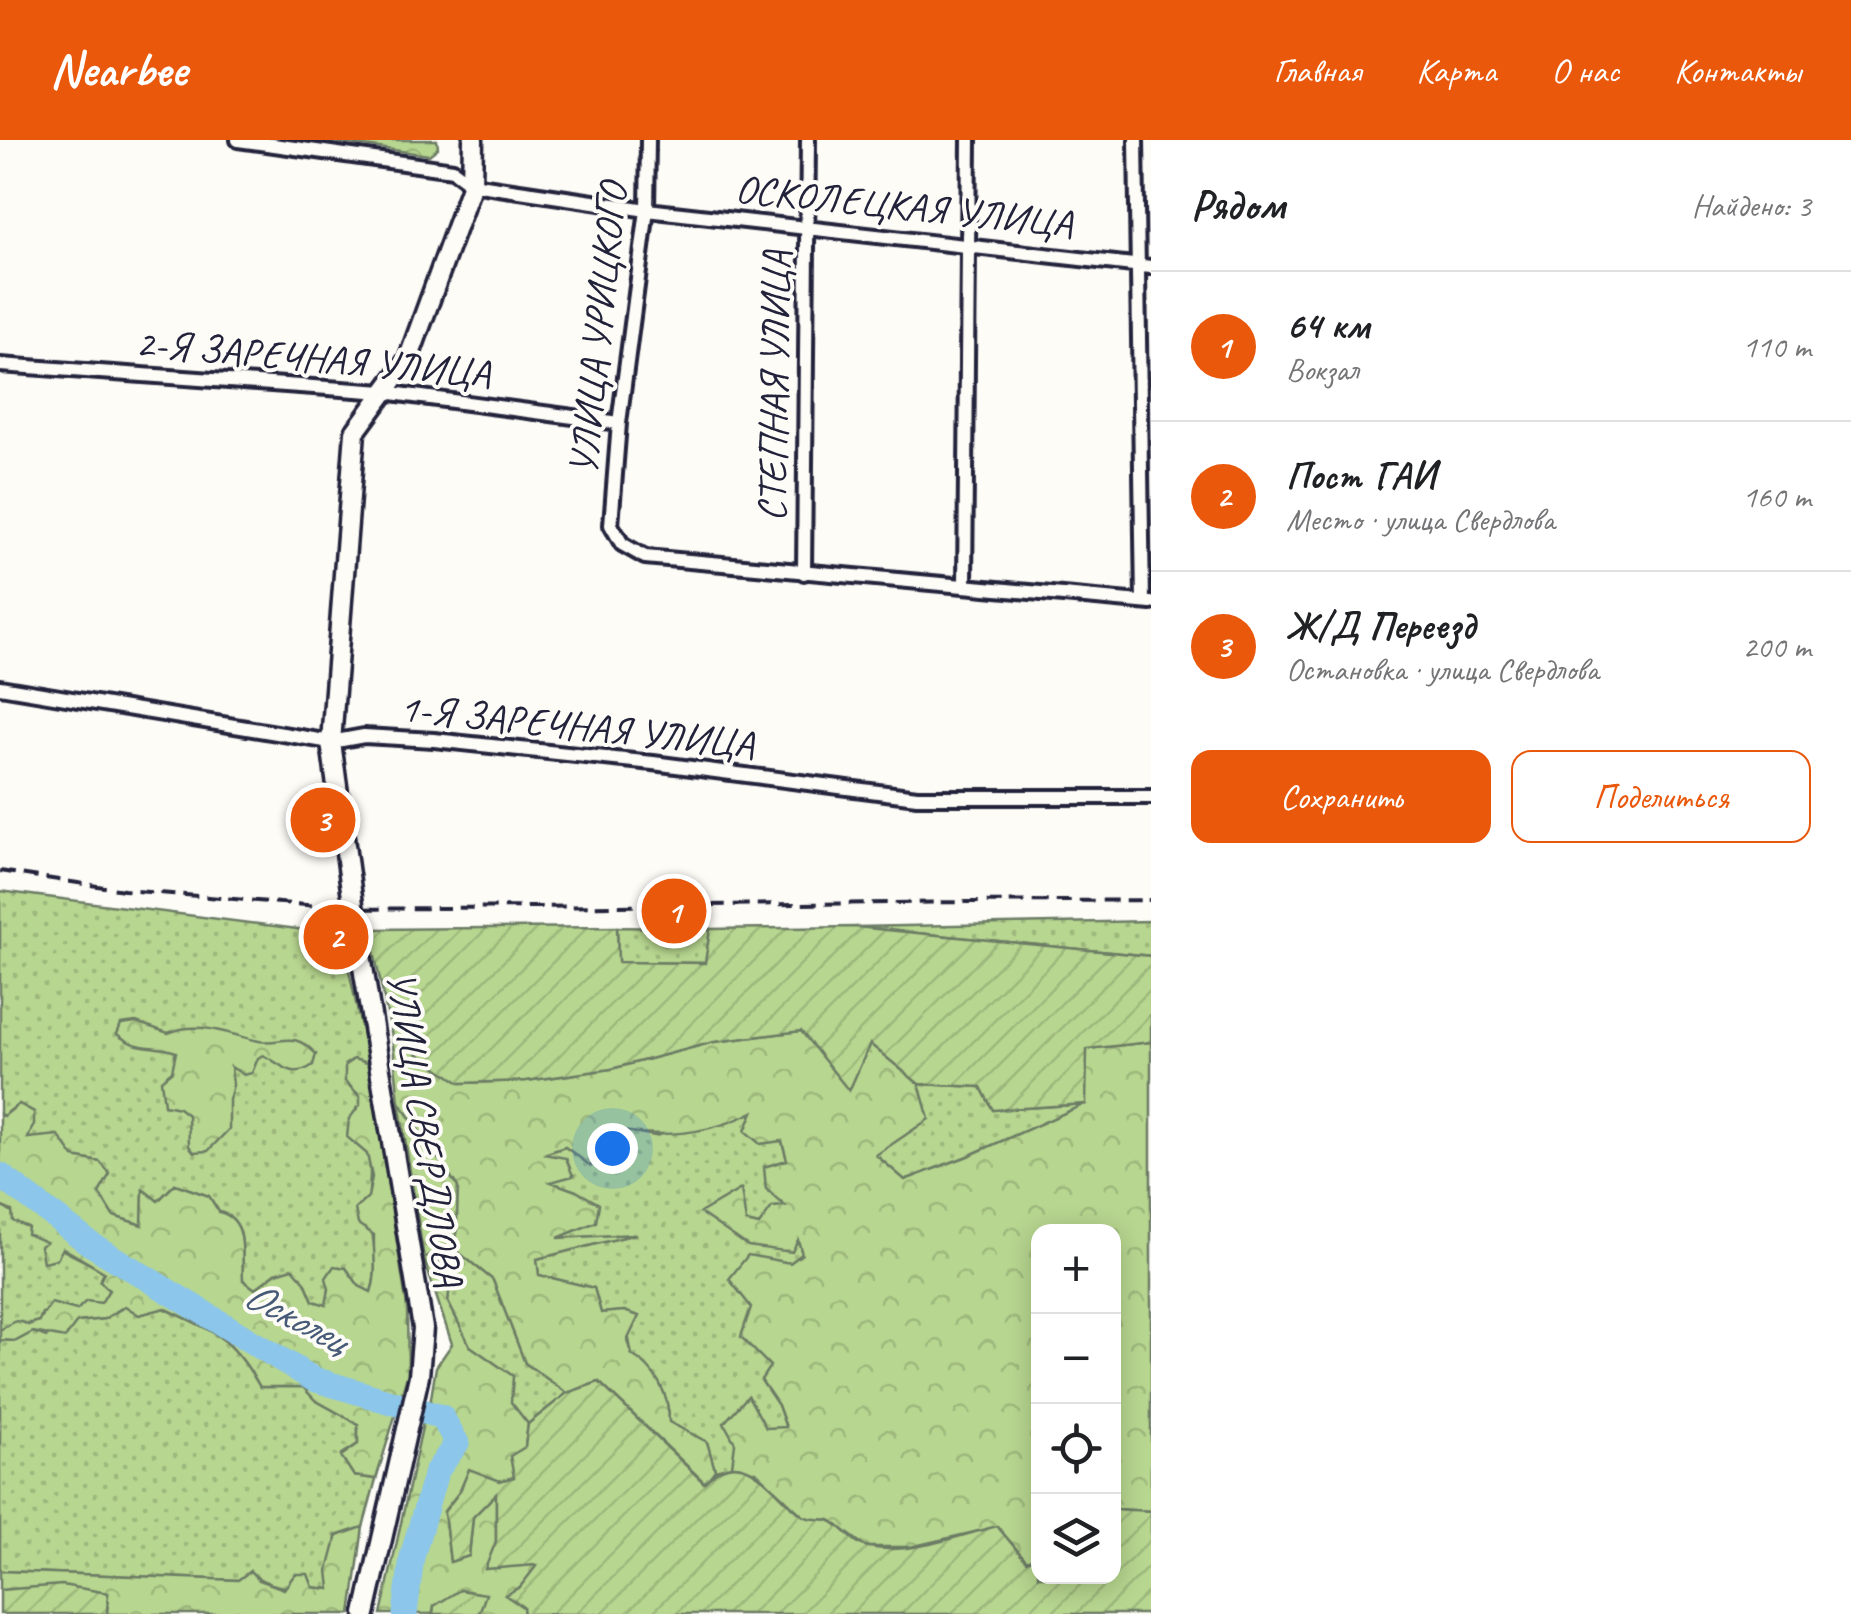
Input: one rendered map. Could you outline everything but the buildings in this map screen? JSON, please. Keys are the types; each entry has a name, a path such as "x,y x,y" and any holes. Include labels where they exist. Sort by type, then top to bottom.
{"main road":[{"name":"УЛИЦА СВЕРДЛОВА","path":"365,1614 419,1376 423,1328 355,919 331,742 355,432 408,360 472,184 473,140"}],"street":[{"name":"ОСКОЛЕЦКАЯ УЛИЦА","path":"238,140 454,170 472,184 647,210 1151,268"},
{"name":"УЛИЦА УРИЦКОГО","path":"648,140 647,210 619,422 611,525 622,544 645,557 804,573"},
{"name":"СТЕПНАЯ УЛИЦА","path":"804,573 808,140"},
{"path":"965,586 969,140"},
{"path":"804,573 1147,602 1136,140"},
{"name":"2-Я ЗАРЕЧНАЯ УЛИЦА","path":"0,365 384,392 619,422"},
{"name":"1-Я ЗАРЕЧНАЯ УЛИЦА","path":"0,687 331,742 364,736 434,740 917,797 1151,797"}],"green space":[{"path":"320,140 437,140 438,148 429,155"},
{"path":"0,891 305,930 322,956 348,966 369,1064 354,1059 346,1064 345,1081 360,1097 360,1105 349,1119 370,1166 375,1258 371,1292 359,1286 346,1268 329,1289 327,1306 313,1301 305,1282 276,1273 255,1289 243,1280 239,1230 229,1216 219,1212 209,1196 175,1184 158,1201 143,1190 143,1225 113,1216 74,1157 27,1138 34,1112 19,1104 3,1116 0,1114"},
{"path":"1151,921 1151,956 856,927"},
{"path":"617,927 710,929 706,963 618,962"},
{"path":"617,927 618,962 705,963 710,929 856,927 1151,956 1151,1042 1087,1049 1086,1104 993,1110 981,1087 919,1084 870,1044 849,1091 801,1031 714,1042 611,1069 526,1081 460,1083 392,1036 369,929"},
{"path":"136,1022 168,1033 202,1028 259,1041 294,1040 316,1054 313,1065 299,1071 263,1055 252,1073 244,1075 231,1067 229,1129 208,1151 194,1152 189,1146 188,1115 164,1105 161,1080 172,1071 176,1052 138,1045 117,1034 121,1024"},
{"path":"801,1031 869,1043 919,1084 929,1119 876,1155 905,1180 1085,1104 1087,1049 1151,1042 1151,1511 1121,1509 1121,1224 1031,1224 1031,1560 1027,1561 997,1527 910,1547 866,1547 830,1520 806,1519 756,1472 732,1466 735,1443 724,1423 748,1396 766,1428 786,1427 778,1405 761,1380 770,1366 741,1337 751,1307 729,1279 748,1255 790,1263 802,1254 798,1240 792,1252 748,1246 700,1213 741,1189 746,1222 759,1225 772,1207 785,1206 766,1189 764,1167 787,1160 782,1141 760,1144 745,1131 753,1112 722,1125 689,1132 622,1131 627,1151 591,1166 565,1147 544,1154 566,1158 573,1176 551,1182 599,1204 596,1222 558,1238 636,1234 537,1259 539,1275 594,1288 601,1313 624,1311 639,1316 627,1341 632,1355 660,1383 669,1422 707,1442 715,1470 705,1483 599,1382 567,1393 525,1363 493,1280 456,1250 458,1187 399,1102 392,1036 461,1083 526,1081 611,1069 714,1042"},
{"path":"354,1059 369,1064 407,1307 408,1373 376,1479 354,1476 341,1456 358,1444 358,1424 315,1400 303,1387 260,1387 231,1346 165,1308 139,1315 125,1306 104,1319 77,1322 65,1338 33,1332 16,1341 0,1340 0,1330 16,1321 28,1325 39,1321 51,1303 77,1310 86,1301 101,1303 109,1290 100,1281 104,1272 63,1248 57,1259 43,1262 40,1246 46,1242 27,1234 28,1227 13,1221 12,1211 0,1206 0,1114 4,1116 19,1104 34,1112 28,1138 58,1135 74,1157 100,1162 110,1174 99,1193 113,1216 142,1225 143,1189 158,1201 175,1184 209,1196 219,1212 235,1222 242,1239 243,1280 255,1289 276,1273 293,1268 305,1282 313,1301 326,1305 326,1278 334,1266 346,1268 359,1286 371,1292 374,1235 358,1224 355,1209 368,1197 372,1177 367,1154 347,1137 349,1119 360,1105 360,1096 345,1081 345,1065"},
{"path":"919,1084 981,1087 993,1110 1086,1104 905,1180 875,1155 928,1119"},
{"path":"399,1102 458,1187 456,1250 493,1280 525,1363 567,1393 528,1424 510,1402 513,1376 470,1346 448,1302 450,1283 433,1253 424,1259"},
{"path":"754,1111 782,1141 787,1160 765,1167 787,1206 759,1225 745,1222 741,1189 701,1213 798,1239 802,1254 790,1263 748,1256 751,1307 770,1367 761,1380 778,1405 786,1428 766,1429 749,1397 732,1466 715,1470 707,1442 669,1422 660,1383 632,1356 624,1311 601,1313 594,1288 539,1275 536,1259 631,1235 554,1238 576,1191 548,1182 573,1175 541,1154 622,1130 655,1136"},
{"path":"0,1206 46,1241 104,1272 109,1289 102,1303 42,1313 39,1321 0,1330"},
{"path":"434,1252 450,1283 448,1302 470,1346 513,1376 511,1402 528,1424 514,1477 500,1481 469,1470 460,1491 444,1511 450,1561 469,1556 473,1517 496,1493 496,1541 538,1565 520,1587 506,1595 523,1607 524,1614 479,1614 434,1606 433,1614 412,1614 420,1557 444,1475 464,1444 446,1410 430,1404 436,1367 452,1344 424,1259"},
{"path":"126,1306 139,1315 164,1308 197,1324 231,1346 260,1387 303,1387 315,1400 358,1424 358,1444 341,1455 354,1476 376,1479 363,1527 336,1536 331,1589 278,1586 250,1572 238,1580 0,1571 0,1340 16,1341 33,1332 46,1337 77,1322 104,1319"},
{"path":"599,1382 704,1483 731,1466 744,1468 768,1483 802,1515 831,1521 869,1547 917,1547 997,1526 1026,1561 1031,1559 1031,1584 1121,1584 1121,1509 1151,1511 1151,1614 524,1614 523,1607 505,1595 520,1587 537,1565 485,1569 496,1541 496,1494 473,1517 469,1556 450,1562 444,1512 460,1491 469,1469 500,1481 514,1477 510,1456 525,1447 528,1424 567,1393"},
{"path":"440,1421 451,1445 432,1469 407,1556 399,1614 381,1614 423,1423"},
{"path":"363,1527 351,1614 107,1614 108,1593 0,1590 0,1571 238,1580 250,1571 259,1580 284,1589 295,1574 308,1574 313,1587 330,1589 328,1570 337,1536"},
{"path":"62,1585 108,1593 107,1614 0,1614 0,1590"},
{"path":"460,1590 486,1594 479,1614 433,1614 434,1606"}],"waterway":[{"name":"Осколец","path":"0,1175 89,1243 313,1379 442,1417 457,1443 436,1472 412,1557 405,1614"}],"railway":[{"path":"0,871 124,890 354,909 1151,900"}],"place":[{"name":"Ж/Д Переезд","path":"323,820"},
{"name":"64 км","path":"674,911"},
{"name":"Пост ГАИ","path":"336,937"}]}
